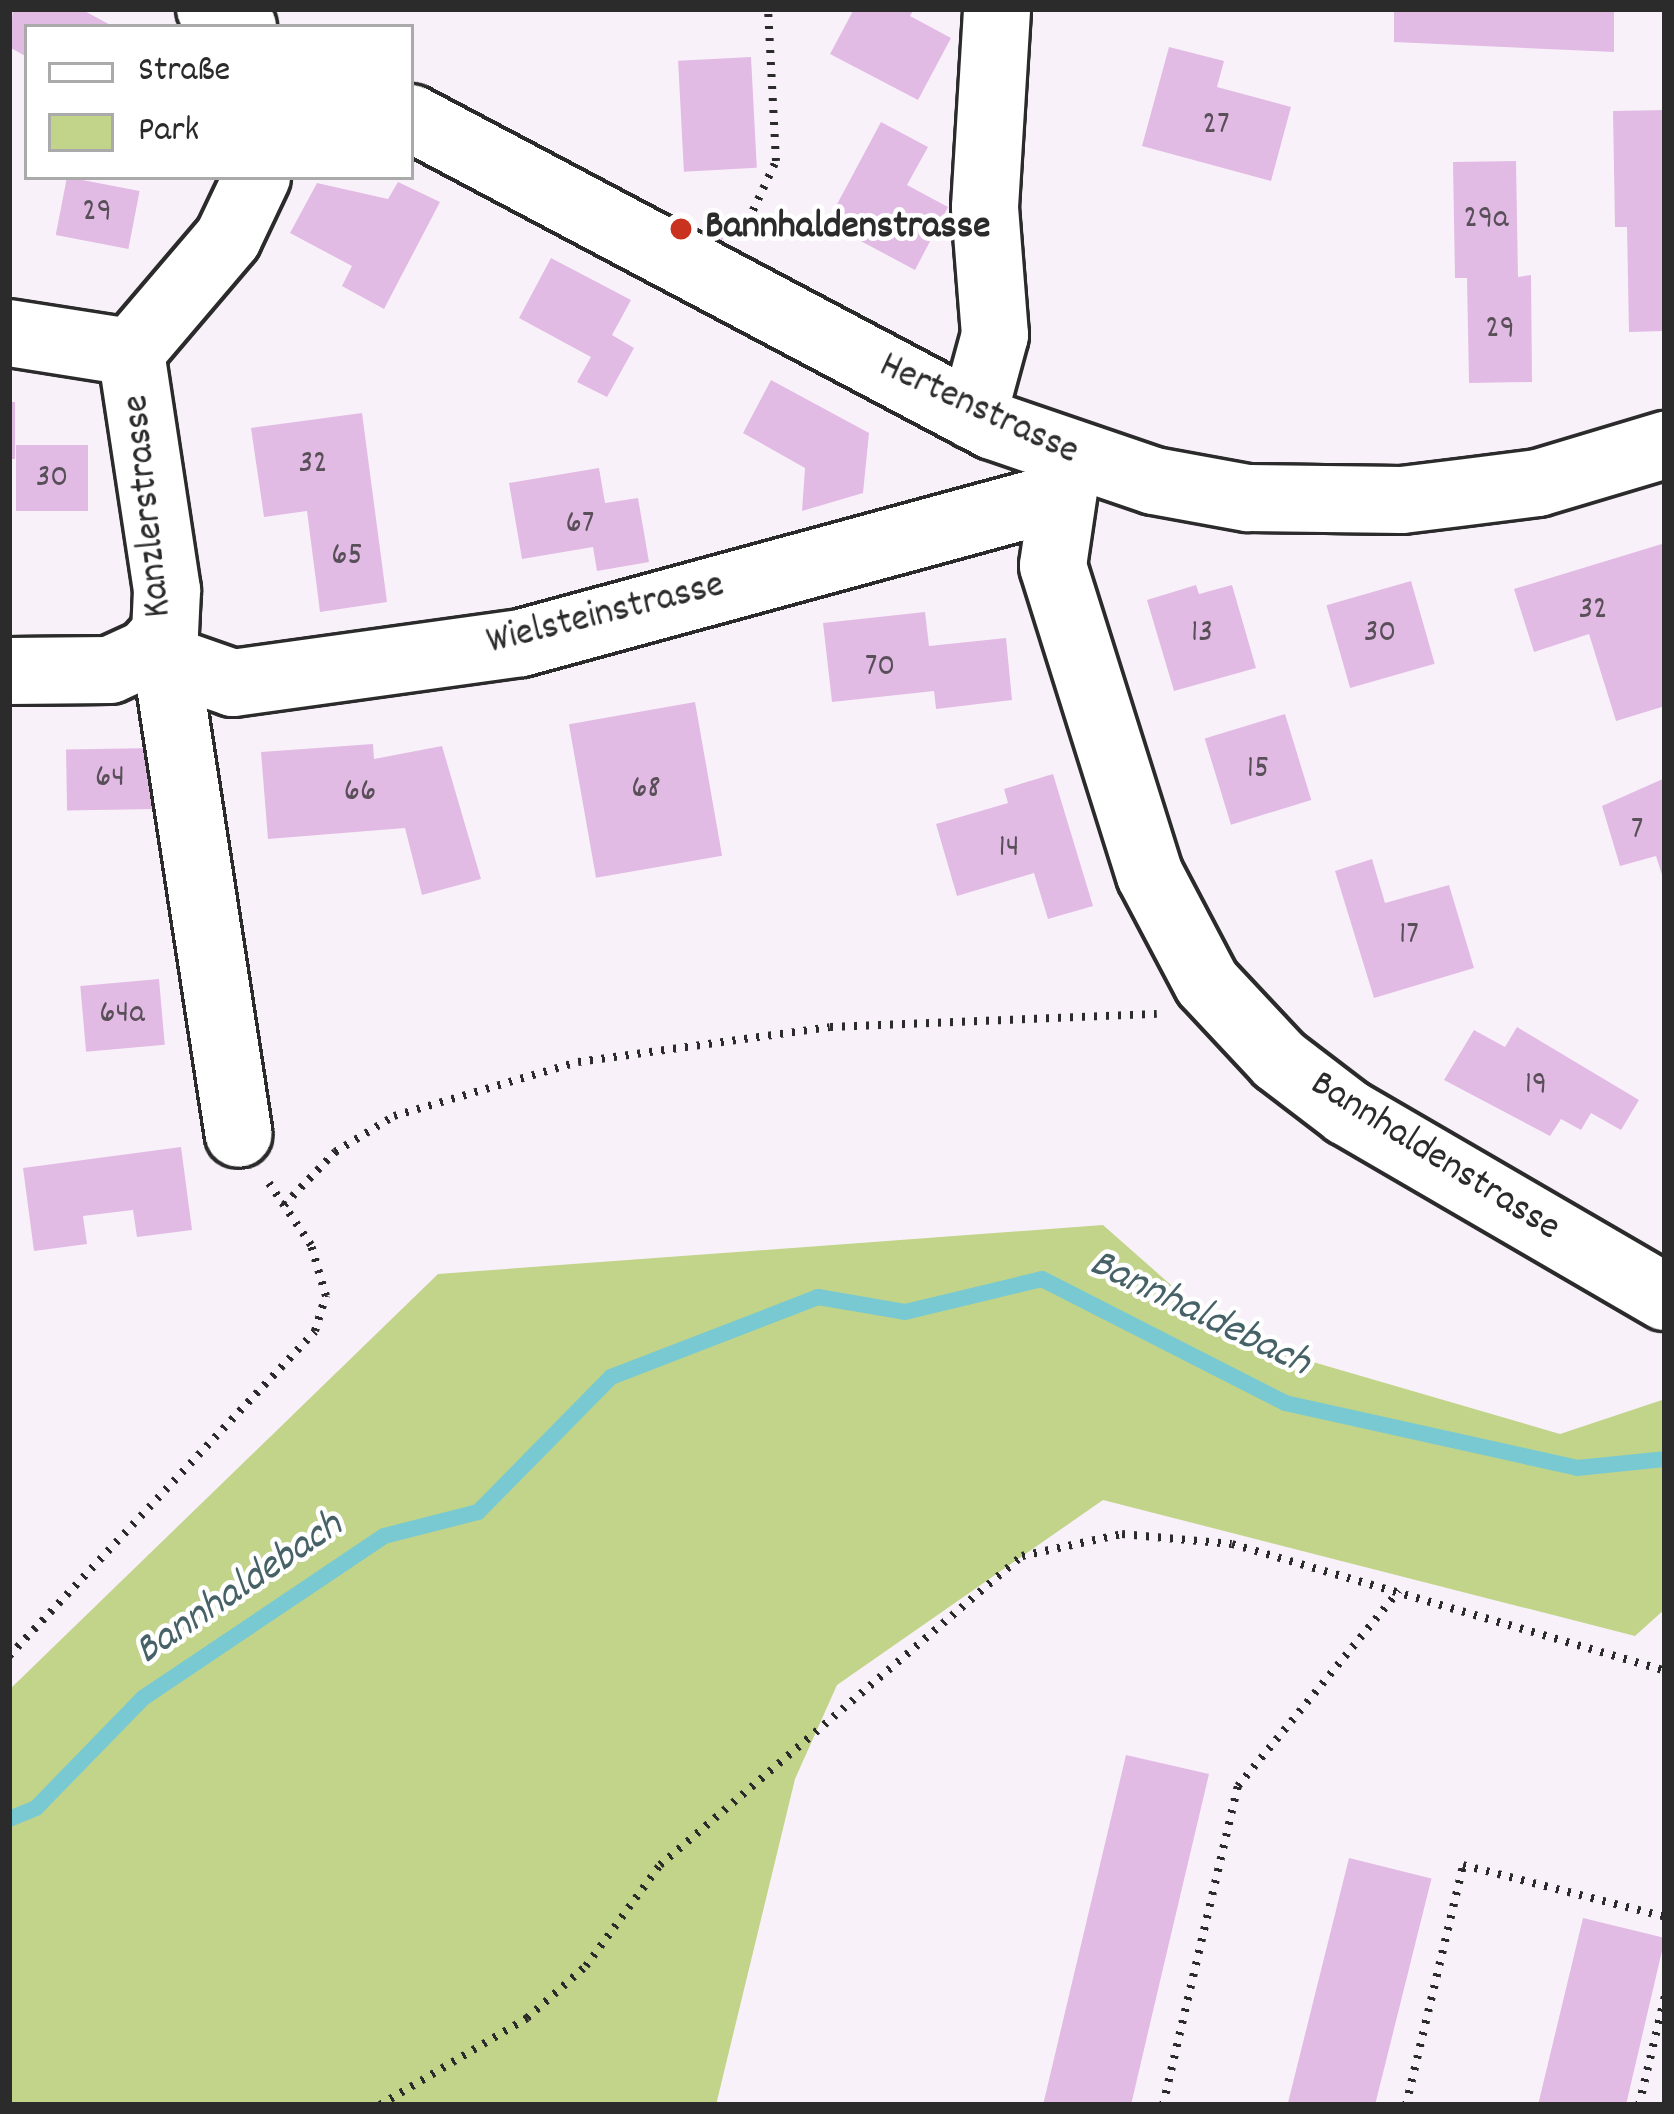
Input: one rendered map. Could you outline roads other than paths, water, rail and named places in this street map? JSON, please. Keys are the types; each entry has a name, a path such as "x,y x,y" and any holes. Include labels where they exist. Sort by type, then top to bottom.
{"street":[{"path":"210,9 238,24"},
{"path":"973,416 995,335 985,207 997,9"},
{"name":"Hertenstrasse","path":"414,120 973,416 1065,477 1331,503 1538,483 1665,445"},
{"name":"Kanzlerstrasse","path":"147,653 165,633 166,590 131,352 228,238 255,180"},
{"name":"Kanzlerstrasse","path":"9,333 131,352"},
{"name":"Wielsteinstrasse","path":"147,653 233,682 520,643 1065,477"},
{"name":"Bannhaldenstrasse","path":"1065,477 1053,566 1150,875 1187,952 1279,1060 1347,1112 1665,1297"},
{"path":"9,671 110,670 147,653 169,679 239,1134"}],"waterway":[{"name":"Bannhaldebach","path":"9,1819 36,1808 143,1698 384,1536 478,1512 611,1377 818,1297 905,1312 1042,1279 1285,1403 1577,1468 1665,1459"}],"place":[{"name":"Bannhaldenstrasse","path":"681,229"}]}
